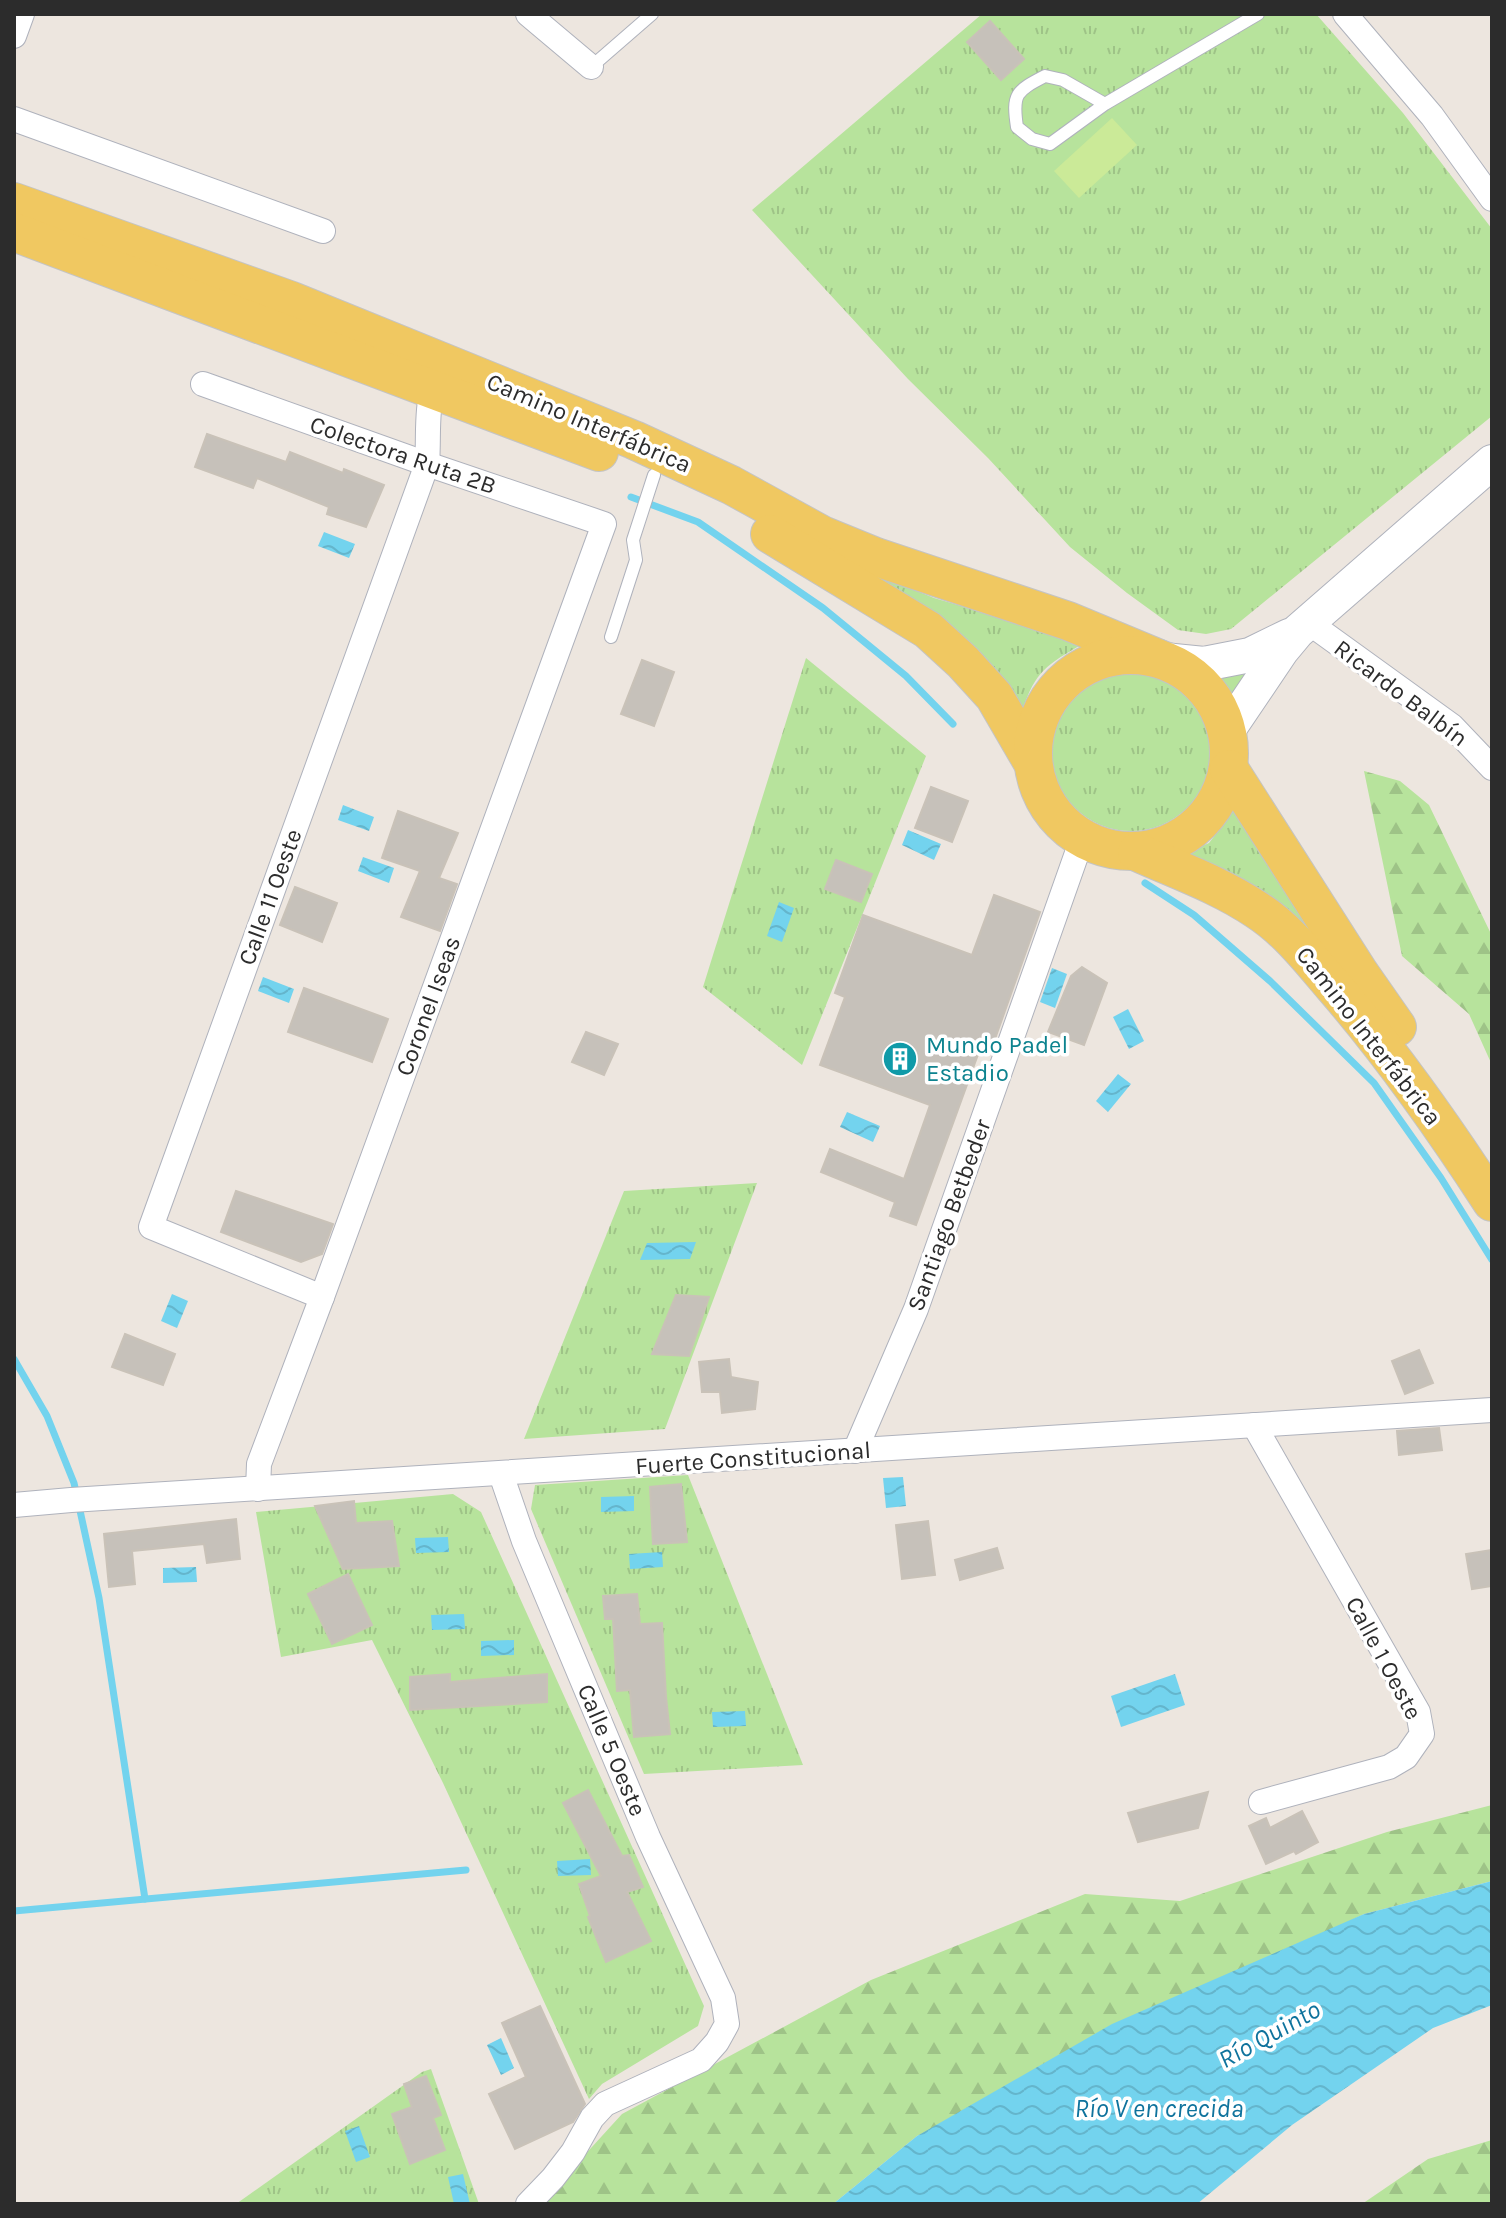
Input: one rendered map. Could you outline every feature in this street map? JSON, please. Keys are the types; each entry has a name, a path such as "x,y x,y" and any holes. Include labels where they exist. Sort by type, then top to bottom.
{"main road":[{"name":"Camino Interfábrica","path":"14,202 292,301 450,364 690,465 822,535 876,557 1068,621 1160,659 1198,680 1216,703 1228,730 1229,769 1218,800 1197,827 1169,845 1137,852 1108,850 1082,839 1058,820 1041,793 1033,763 994,696 963,662 928,630 802,552 712,502 601,453 14,232"},
{"path":"1228,730 1282,650 1302,627 1492,462"},
{"path":"1160,659 1204,664 1250,655 1302,627"},
{"name":"Camino Interfábrica","path":"1033,763 1035,733 1045,705 1064,682 1088,665 1116,656 1160,659"},
{"name":"Camino Interfábrica","path":"1229,769 1360,974 1492,1159"},
{"name":"Camino Interfábrica","path":"1137,852 1224,890 1291,937 1368,1026 1492,1202"}],"street":[{"path":"14,36 22,14"},
{"path":"528,14 591,67"},
{"path":"1345,14 1432,116 1492,199"},
{"path":"14,119 323,231"},
{"name":"Colectora Ruta 2B","path":"203,384 604,524"},
{"name":"Calle 11 Oeste","path":"322,1297 151,1227 427,464 427,412 432,390"},
{"name":"Coronel Iseas","path":"258,1489 259,1464 604,524"},
{"name":"Ricardo Balbín","path":"1302,627 1365,665 1452,726 1492,768"},
{"name":"Santiago Betbeder","path":"855,1451 916,1309 1082,839"},
{"name":"Fuerte Constitucional","path":"14,1505 1492,1410"},
{"name":"Calle 1 Oeste","path":"1254,1425 1418,1712 1422,1734 1406,1757 1389,1767 1261,1802"},
{"name":"Calle 5 Oeste","path":"501,1474 524,1541 648,1837 723,1998 727,2024 717,2042 701,2060 605,2104 592,2118 566,2161 528,2204"}],"lane":[{"path":"591,67 652,14"},
{"path":"1105,104 1063,80 1045,76 1023,88 1014,104 1017,127 1032,139 1050,144 1105,104 1258,14"},
{"path":"611,637 636,560 633,540 654,475"}],"green space":[{"path":"982,14 1316,14 1403,113 1492,229 1492,416 1231,629 1206,634 1178,630 1070,547 988,458 908,379 752,210"},
{"path":"1112,118 1137,145 1079,198 1054,171"},
{"path":"629,448 854,565 934,598 1030,626 1079,646 1040,674 1020,717 922,618"},
{"path":"1271,653 1230,708 1202,674"},
{"path":"806,658 926,756 802,1065 703,987"},
{"path":"1131,671 1162,677 1187,695 1205,720 1211,751 1205,782 1187,807 1162,825 1131,831 1100,825 1075,807 1057,782 1051,751 1057,720 1075,695 1100,677"},
{"path":"1364,771 1400,781 1429,805 1492,936 1492,1065 1469,1014 1402,956"},
{"path":"1236,808 1295,908 1441,1112 1339,979 1174,859 1209,843"},
{"path":"757,1183 665,1429 524,1439 624,1191"},
{"path":"688,1475 803,1765 644,1774 531,1509 535,1485"},
{"path":"453,1494 481,1512 704,2006 698,2026 602,2084 589,2099 443,1783 372,1640 281,1657 256,1512"},
{"path":"1492,1805 1492,1881 1364,1914 917,2136 833,2204 540,2204 622,2114 871,1980 1085,1894 1180,1901 1387,1832"},
{"path":"431,2069 479,2204 236,2204 422,2072"},
{"path":"1492,2140 1492,2204 1362,2204 1428,2159"}],"water":[{"path":"324,532 355,544 349,558 318,546"},
{"path":"343,805 374,817 369,831 338,820"},
{"path":"908,830 941,844 934,860 902,845"},
{"path":"363,857 394,868 389,883 358,871"},
{"path":"779,902 794,908 782,942 767,936"},
{"path":"1052,968 1067,974 1055,1008 1040,1002"},
{"path":"263,977 294,989 289,1003 258,991"},
{"path":"1128,1009 1144,1041 1129,1049 1113,1017"},
{"path":"1118,1074 1131,1084 1108,1112 1096,1101"},
{"path":"847,1112 880,1126 873,1142 840,1127"},
{"path":"696,1242 690,1259 640,1260 647,1243"},
{"path":"172,1294 188,1301 177,1328 161,1321"},
{"path":"903,1477 906,1506 886,1508 883,1478"},
{"path":"634,1496 634,1511 601,1512 601,1497"},
{"path":"448,1537 449,1552 416,1553 415,1538"},
{"path":"662,1552 663,1567 630,1569 629,1554"},
{"path":"196,1567 197,1582 163,1583 163,1568"},
{"path":"464,1614 465,1629 432,1630 431,1615"},
{"path":"514,1640 514,1655 481,1656 481,1641"},
{"path":"1175,1674 1185,1705 1121,1727 1111,1696"},
{"path":"745,1711 746,1726 713,1727 712,1712"},
{"path":"590,1859 591,1875 558,1876 557,1861"},
{"name":"Río V en crecida","path":"1492,1881 1492,2005 1433,2028 1292,2125 1197,2204 833,2204 917,2136 1112,2024 1364,1914"},
{"path":"501,2038 514,2068 501,2075 487,2045"},
{"path":"359,2126 370,2157 356,2162 345,2131"},
{"path":"463,2174 470,2204 454,2204 448,2177"}],"building":[{"path":"990,21 1024,59 1001,80 967,42"},
{"path":"207,434 286,462 290,452 384,485 366,527 327,514 329,507 257,478 253,488 195,467"},
{"path":"642,660 674,672 654,726 621,714"},
{"path":"931,787 968,801 952,842 915,828"},
{"path":"398,811 458,833 439,878 457,884 440,931 401,917 420,871 382,858"},
{"path":"836,860 872,874 861,902 825,889"},
{"path":"295,887 337,903 322,942 280,925"},
{"name":"Mundo Padel Estadio","path":"994,895 1040,912 990,1053 980,1049 916,1225 890,1216 895,1202 821,1172 830,1149 904,1179 930,1105 820,1065 845,997 835,993 863,915 972,955"},
{"path":"1082,967 1107,983 1084,1045 1048,1032 1071,976"},
{"path":"304,988 388,1019 372,1062 288,1032"},
{"path":"586,1032 618,1044 604,1075 572,1062"},
{"path":"236,1191 333,1224 322,1254 301,1262 221,1232"},
{"path":"676,1295 709,1297 689,1356 652,1354"},
{"path":"125,1334 175,1354 163,1385 112,1367"},
{"path":"1419,1350 1433,1383 1405,1394 1392,1361"},
{"path":"729,1359 731,1377 758,1382 755,1409 722,1413 720,1392 702,1392 699,1362"},
{"path":"1439,1428 1442,1450 1399,1455 1397,1431"},
{"path":"681,1484 687,1542 653,1544 650,1487"},
{"path":"354,1501 356,1523 392,1521 399,1566 343,1569 315,1506"},
{"path":"236,1519 240,1559 207,1563 204,1544 132,1551 135,1584 109,1587 104,1534"},
{"path":"928,1521 935,1575 902,1579 896,1525"},
{"path":"997,1548 1003,1568 960,1580 955,1560"},
{"path":"1492,1550 1492,1586 1472,1589 1466,1554"},
{"path":"348,1574 372,1625 332,1644 308,1594"},
{"path":"637,1594 640,1624 662,1623 670,1734 634,1737 630,1690 617,1691 613,1619 605,1619 603,1596"},
{"path":"450,1674 450,1682 547,1674 547,1702 410,1710 410,1677"},
{"path":"588,1790 622,1856 629,1855 643,1887 627,1892 651,1941 606,1962 579,1884 601,1876 563,1803"},
{"path":"1208,1792 1198,1828 1138,1842 1128,1813"},
{"path":"1302,1811 1318,1842 1296,1854 1294,1851 1266,1864 1249,1826 1266,1818 1270,1828"},
{"path":"540,2006 585,2104 573,2122 515,2149 489,2094 526,2077 502,2023"},
{"path":"426,2076 441,2115 433,2118 445,2150 410,2164 392,2114 412,2107 404,2084"}],"waterway":[{"path":"631,497 698,522 823,608 906,676 953,724"},
{"path":"1145,883 1194,915 1270,981 1374,1083 1441,1178 1492,1260"},
{"path":"14,1359 47,1416 74,1483 99,1598 145,1899"},
{"path":"14,1911 466,1870"}],"place":[{"name":"Mundo Padel Estadio","path":"900,1059"}],"water label":[{"name":"Río Quinto","path":"1269,2034"}]}
